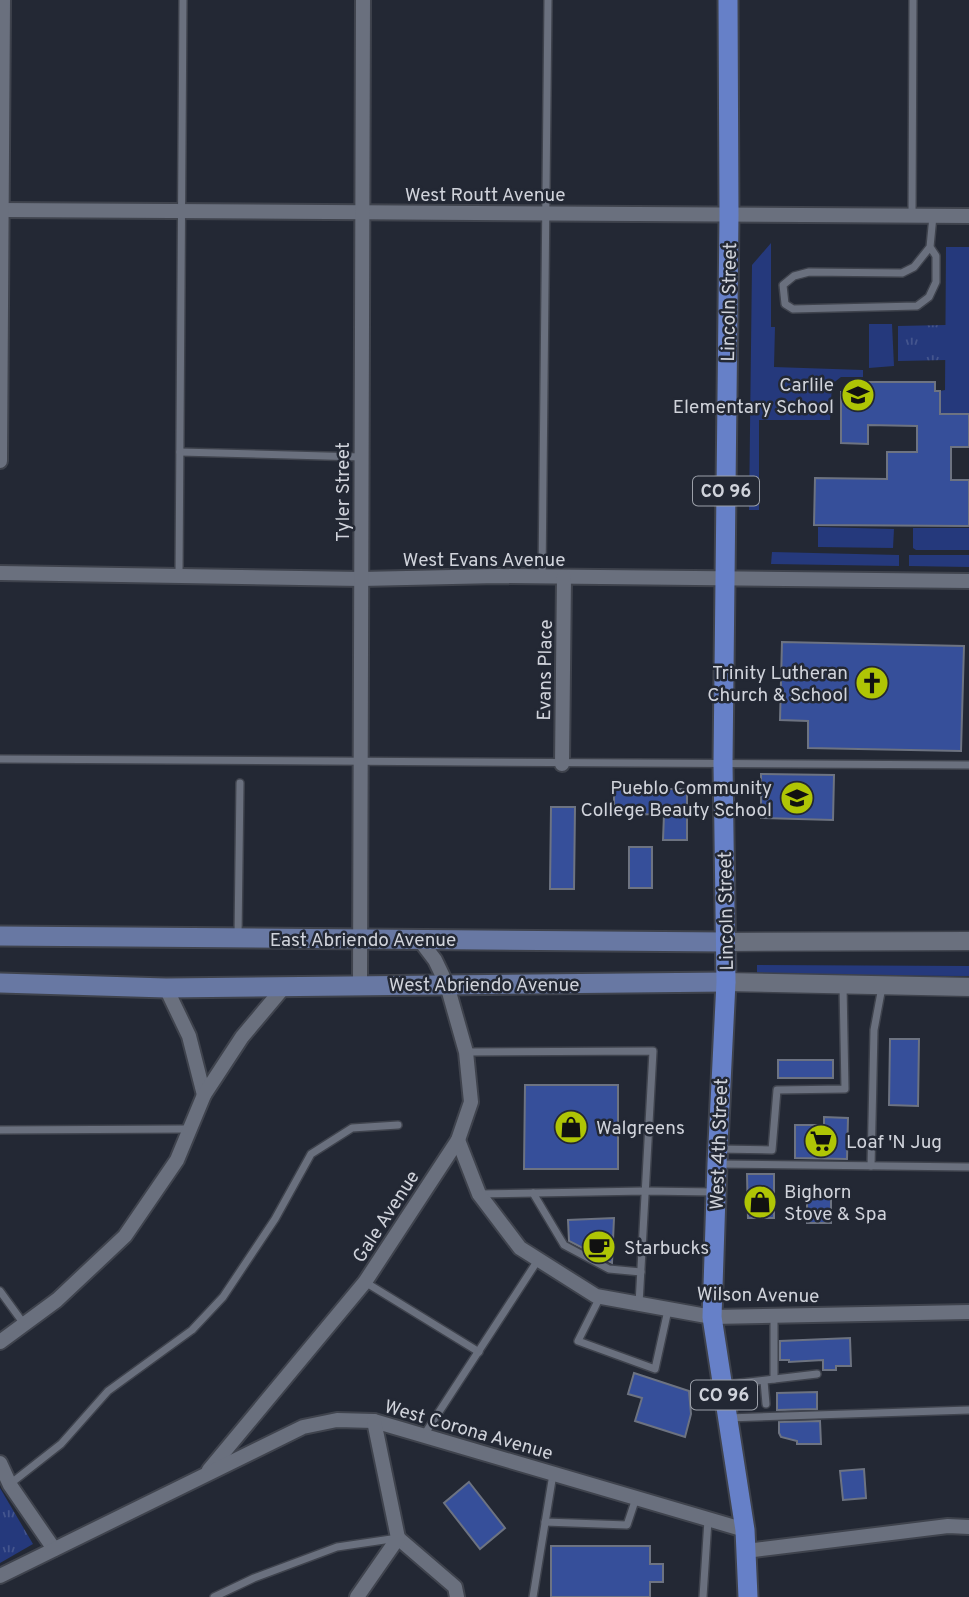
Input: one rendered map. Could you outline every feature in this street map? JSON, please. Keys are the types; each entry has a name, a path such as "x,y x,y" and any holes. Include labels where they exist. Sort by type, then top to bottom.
{"main road":[{"name":"Lincoln Street","path":"726,982 723,763 729,0"},
{"name":"East Abriendo Avenue","path":"0,936 725,942"},
{"name":"West Abriendo Avenue","path":"0,983 166,988 726,982"},
{"name":"West 4th Street","path":"726,982 712,1317 745,1530 748,1597"}],"street":[{"path":"0,461 3,0"},
{"name":"Tyler Street","path":"360,985 363,0"},
{"name":"West Routt Avenue","path":"1,211 969,216"},
{"name":"West Evans Avenue","path":"0,573 361,579 564,577 969,581"},
{"name":"Evans Place","path":"562,764 564,577"},
{"name":"Gale Avenue","path":"204,1476 365,1282 458,1140 471,1102 466,1052 447,985 435,960 419,939"},
{"path":"725,942 969,941"},
{"name":"West Abriendo Avenue","path":"726,982 969,987"},
{"path":"0,1342 57,1300 125,1236 177,1160 204,1095 242,1037 284,987"},
{"path":"166,988 189,1035 204,1095"},
{"name":"Wilson Avenue","path":"458,1140 480,1194 520,1248 600,1297 712,1317 969,1312"},
{"name":"West Corona Avenue","path":"0,1576 303,1427 337,1420 374,1421 745,1530"},
{"path":"374,1421 398,1538 455,1587 457,1597"},
{"path":"0,1463 10,1485 54,1549"},
{"path":"746,1551 948,1526 969,1527"},
{"path":"357,1597 398,1538"}],"lane":[{"path":"179,576 183,0"},
{"path":"542,577 548,0"},
{"path":"912,216 913,0"},
{"path":"930,247 936,256 936,282 929,297 917,306 793,309 785,304 783,285 794,276 809,272 902,272 914,267 930,247 933,216"},
{"path":"180,452 362,457"},
{"path":"0,759 969,765"},
{"path":"238,938 240,783"},
{"path":"717,1156 772,1150 777,1090 845,1089 843,985"},
{"path":"871,1166 874,1030 882,986"},
{"path":"466,1052 653,1051 639,1304"},
{"path":"10,1485 61,1444 108,1391 192,1330 223,1297 275,1219 311,1154 352,1128 398,1125"},
{"path":"0,1130 190,1129"},
{"path":"717,1156 871,1166 969,1167"},
{"path":"480,1194 716,1192"},
{"path":"533,1193 564,1245 609,1269 640,1272"},
{"path":"424,1435 538,1259"},
{"path":"365,1282 480,1352"},
{"path":"0,1291 24,1324"},
{"path":"600,1297 578,1341 655,1369 668,1309"},
{"path":"774,1316 774,1379"},
{"path":"723,1385 817,1374"},
{"path":"764,1381 766,1404"},
{"path":"728,1418 969,1410"},
{"path":"533,1597 553,1473"},
{"path":"545,1522 627,1525 636,1497"},
{"path":"703,1597 708,1519"},
{"path":"214,1597 254,1578 337,1548 398,1538"}],"green space":[{"path":"771,243 774,367 863,370 863,377 841,377 832,384 830,420 759,420 759,510 749,510 752,265"},
{"path":"946,247 969,247 969,414 940,414 940,391 945,390"},
{"path":"869,324 892,324 894,366 869,368"},
{"path":"946,325 946,360 898,361 898,326"},
{"path":"818,527 894,529 893,548 818,547"},
{"path":"913,528 969,528 969,550 916,550 913,548"},
{"path":"772,552 899,555 899,566 771,564"},
{"path":"909,555 969,555 969,567 909,566"},
{"path":"757,965 969,966 969,976 757,975"},
{"path":"0,1488 33,1544 0,1563"}],"building":[{"path":"861,382 935,382 935,391 940,391 940,414 969,414 969,447 951,447 951,480 969,480 969,526 814,525 815,478 887,479 887,452 917,452 917,426 868,425 868,444 841,443 841,392 861,392"},
{"name":"Trinity Lutheran Church & School","path":"782,642 964,646 961,751 808,748 808,721 780,720"},
{"path":"761,774 834,775 833,820 761,818"},
{"path":"614,789 687,789 687,840 663,840 664,814 614,815"},
{"path":"551,807 575,807 574,889 550,889"},
{"path":"629,847 652,847 652,888 629,888"},
{"path":"890,1039 919,1039 918,1106 889,1105"},
{"path":"778,1060 833,1060 833,1078 778,1078"},
{"name":"Walgreens","path":"525,1085 618,1085 618,1169 524,1169"},
{"path":"824,1117 848,1118 847,1159 795,1158 795,1125 824,1125"},
{"path":"747,1174 774,1174 774,1218 748,1218"},
{"path":"807,1189 831,1189 831,1223 807,1223"},
{"path":"614,1218 612,1263 569,1241 568,1220"},
{"path":"850,1338 851,1366 836,1366 836,1370 823,1370 823,1360 780,1360 780,1341"},
{"path":"634,1373 689,1391 691,1414 685,1437 635,1421 642,1398 628,1394"},
{"path":"817,1392 817,1409 777,1410 777,1393"},
{"path":"820,1421 821,1444 797,1444 797,1441 781,1437 779,1433 779,1422"},
{"path":"864,1469 866,1498 843,1500 840,1471"},
{"path":"469,1482 505,1528 480,1549 444,1503"},
{"path":"551,1546 650,1546 650,1564 663,1564 663,1582 650,1582 650,1597 551,1597"}],"place":[{"name":"Carlile Elementary School","path":"858,395"},
{"name":"Trinity Lutheran Church & School","path":"872,683"},
{"name":"Pueblo Community College Beauty School","path":"797,798"},
{"name":"Walgreens","path":"571,1127"},
{"name":"Loaf 'N Jug","path":"821,1141"},
{"name":"Bighorn Stove & Spa","path":"760,1202"},
{"name":"Starbucks","path":"599,1247"}]}
